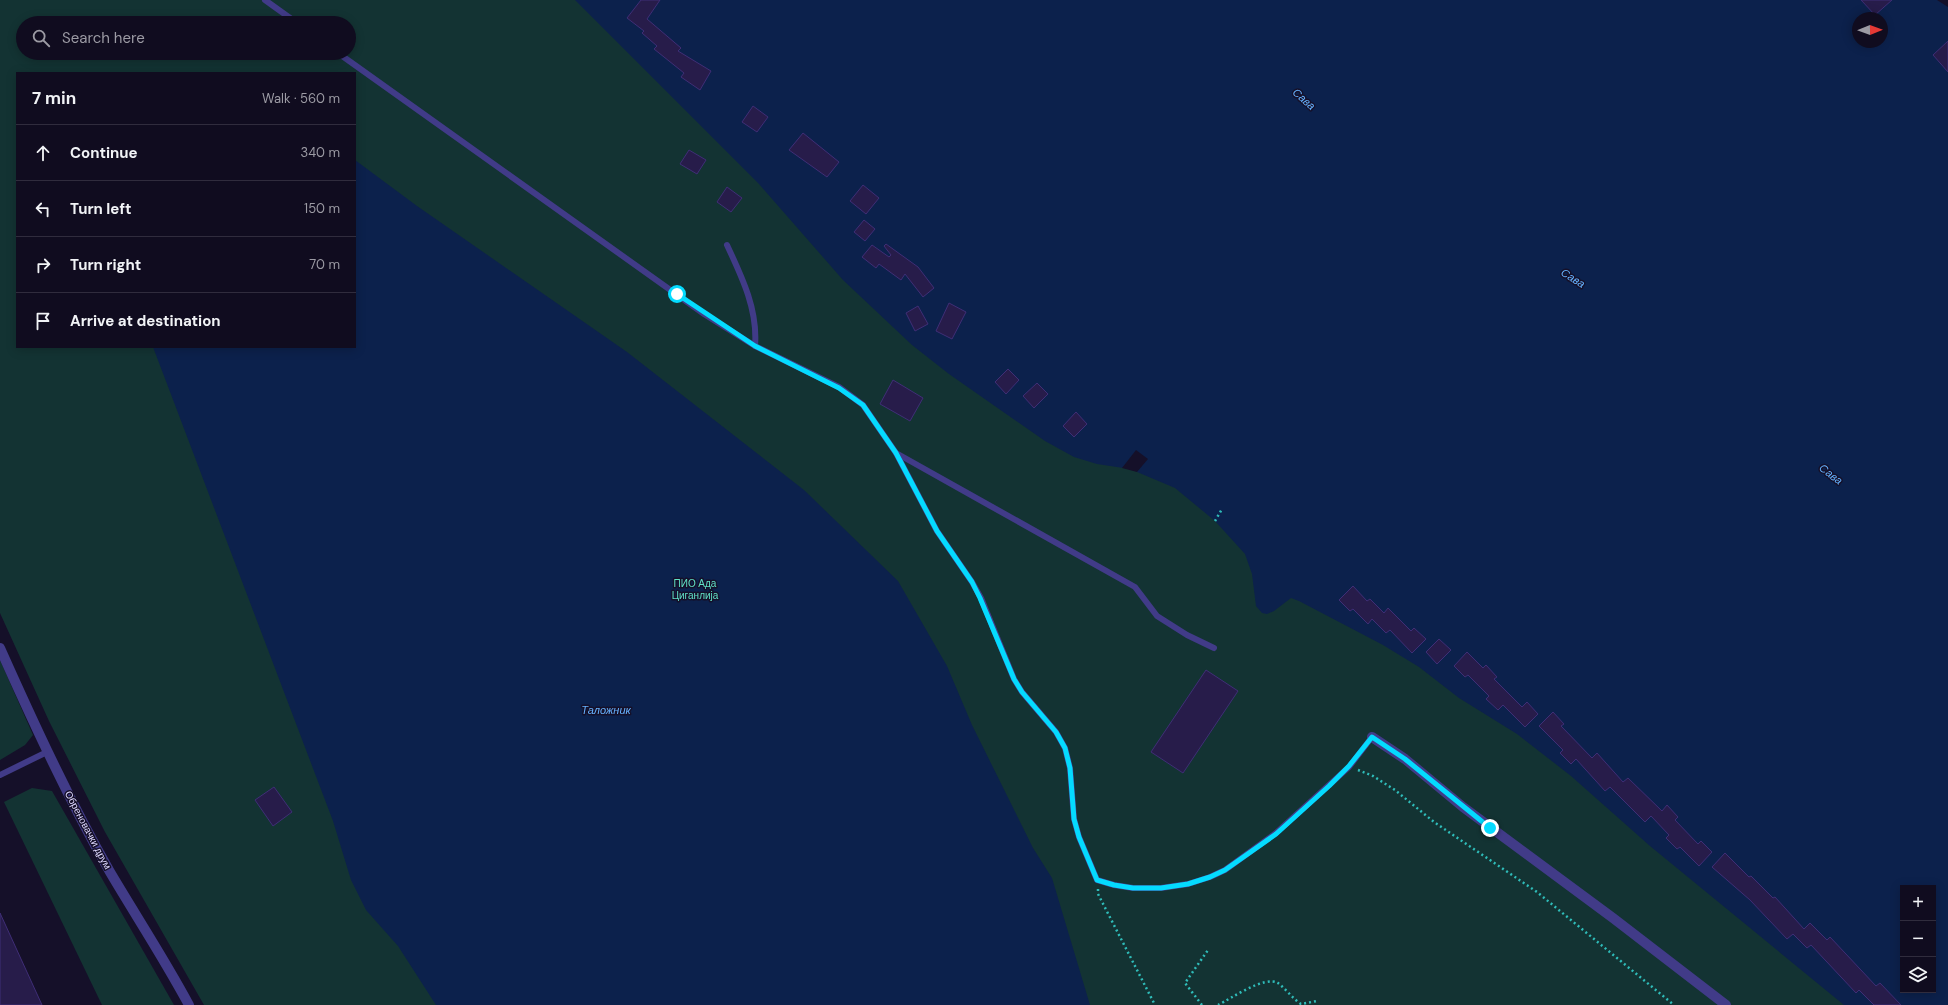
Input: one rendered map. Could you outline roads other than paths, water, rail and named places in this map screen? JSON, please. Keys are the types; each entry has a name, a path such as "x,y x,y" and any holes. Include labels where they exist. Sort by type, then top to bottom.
{"street":[{"name":"Обреновачки друм","path":"0,648 47,752 110,871 189,1005"},
{"path":"1372,737 1405,759 1474,816 1613,918 1726,1005"}],"lane":[{"path":"265,0 287,16"},
{"path":"348,60 704,314 755,346 855,397 863,405 896,453 937,531 978,593 1014,679 1022,692 1056,732 1065,748 1070,768 1074,819 1079,837 1097,880 1133,888 1161,888 1188,884 1210,877 1225,870 1276,834 1349,766 1372,737"},
{"path":"727,245 746,286 752,309 756,335 755,346"},
{"path":"896,453 1135,587 1157,616 1187,635 1214,648"},
{"path":"0,775 47,752"}],"water":[{"name":"Сава","path":"575,0 1937,0 1948,7 1948,1005 1844,1005 1650,846 1571,776 1517,734 1459,698 1419,667 1383,645 1299,601 1291,598 1274,611 1267,614 1262,613 1256,606 1252,574 1245,554 1215,521 1175,488 1130,469 1097,464 1074,457 1045,441 949,374 912,345 843,280 759,184"},
{"name":"Таложник","path":"356,161 417,206 627,352 804,490 898,581 947,666 972,725 1033,848 1052,878 1090,1005 436,1005 398,946 366,910 351,880 333,821 153,348 356,348"}],"park label":[{"name":"ПИО Ада Циганлија","path":"695,588"}]}
